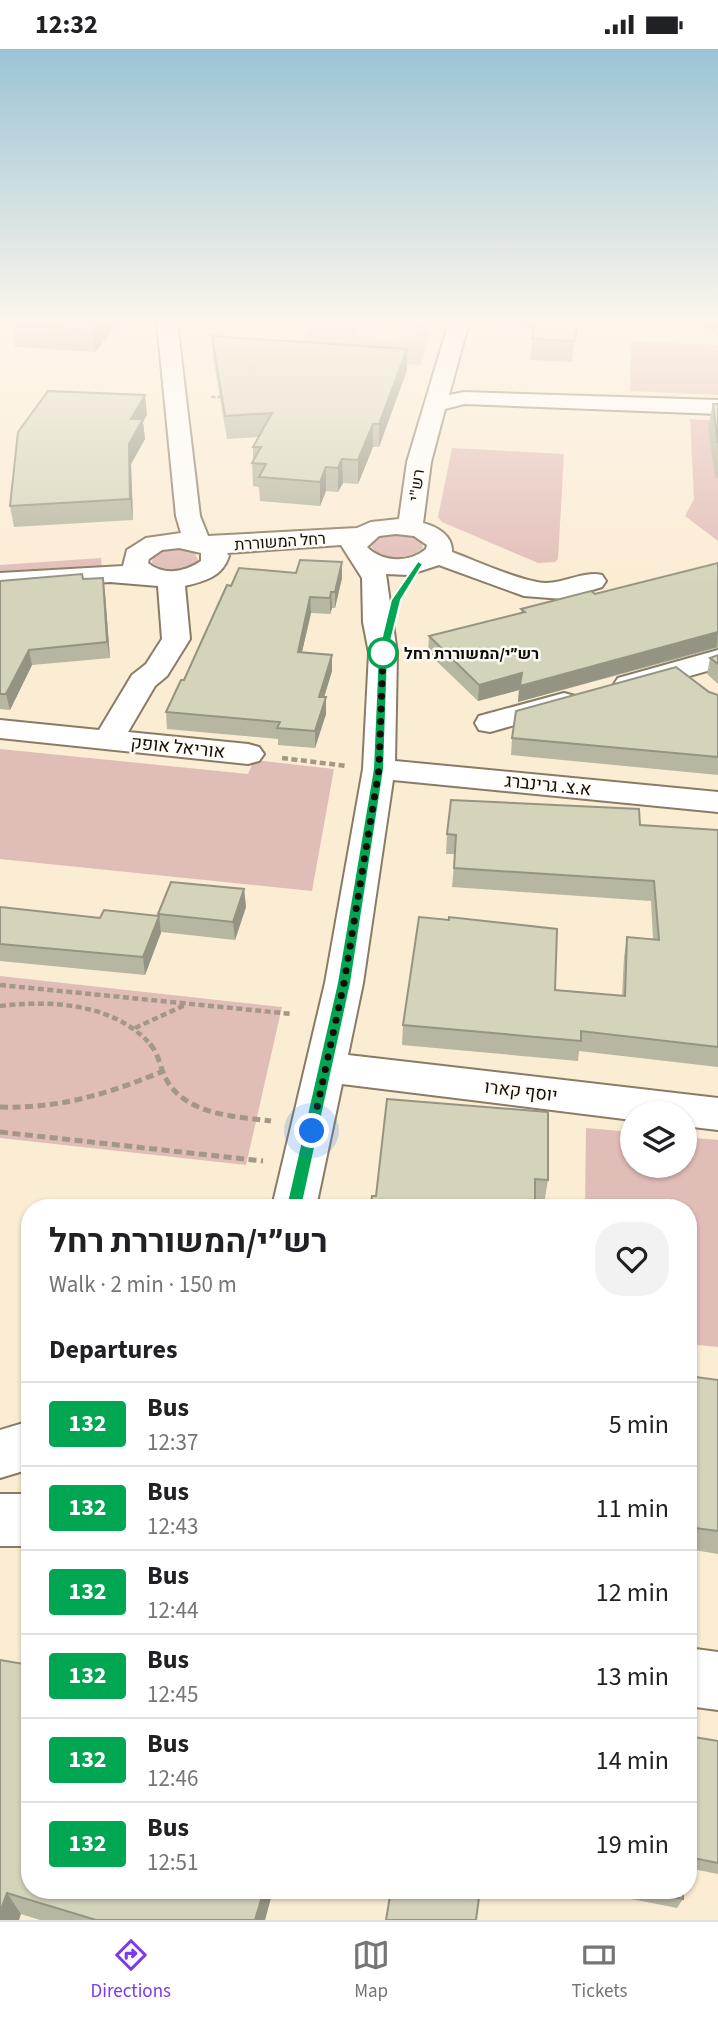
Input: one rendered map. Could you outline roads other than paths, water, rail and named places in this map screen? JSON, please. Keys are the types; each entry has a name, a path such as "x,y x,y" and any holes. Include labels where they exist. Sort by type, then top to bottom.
{"street":[{"path":"178,409 188,516 200,543 216,556 213,565 206,571"},
{"name":"רש\"י","path":"410,527 419,462 433,409"},
{"path":"154,562 170,517 184,462"},
{"path":"296,1199 344,983 379,769 383,653 396,600 427,560 440,549 438,539 427,532 410,527 383,527 361,551"},
{"name":"רחל המשוררת","path":"154,562 179,540 361,551"},
{"path":"361,551 390,566 427,560 534,590 563,591 593,581"},
{"path":"361,551 375,578 377,622 383,653"},
{"name":"רחל המשוררת","path":"154,562 206,571 233,561 361,551"},
{"path":"0,561 154,562"},
{"path":"0,581 110,573 154,562"},
{"name":"אוריאל אופק","path":"108,740 143,681 157,670 176,639 154,562"},
{"path":"490,723 718,659"},
{"path":"679,670 708,693"},
{"name":"אוריאל אופק","path":"0,729 248,754"},
{"name":"א.צ. גרינברג","path":"379,769 718,802"},
{"name":"יוסף קארו","path":"325,1067 718,1114"},
{"path":"0,1454 21,1448"},
{"path":"0,1520 21,1520"},
{"path":"697,1678 718,1681"}],"place":[{"name":"רש״י/המשוררת רחל","path":"383,653"}]}
